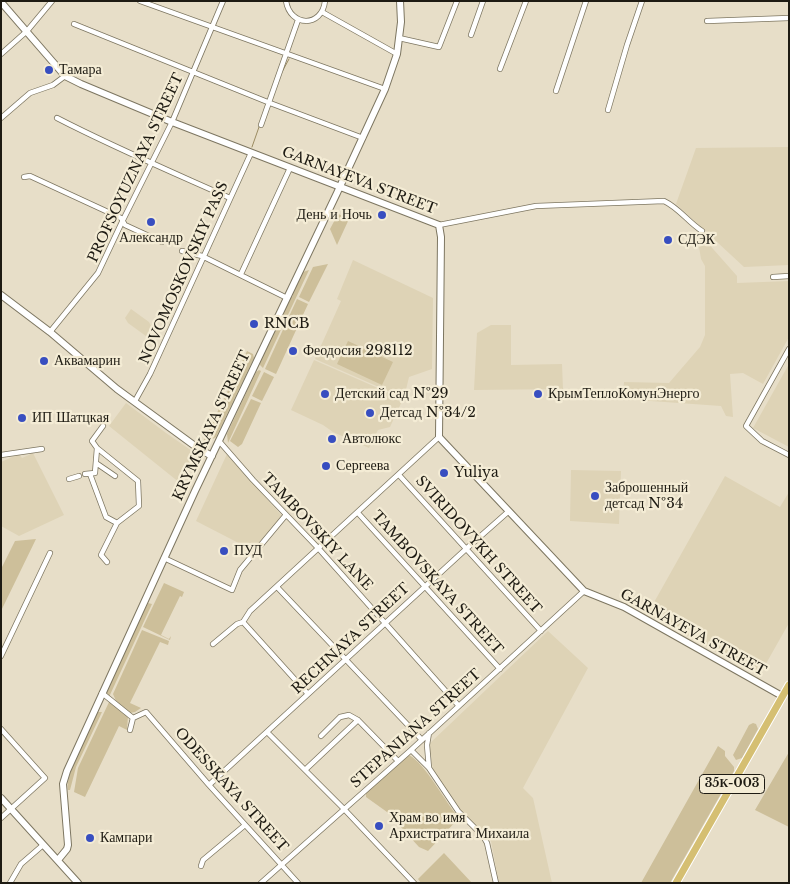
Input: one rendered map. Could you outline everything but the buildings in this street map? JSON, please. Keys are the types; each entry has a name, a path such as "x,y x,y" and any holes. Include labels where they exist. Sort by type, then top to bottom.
{"main road":[{"name":"35К-003","path":"676,883 789,685"}],"street":[{"path":"1,54 27,31 52,1"},
{"path":"140,1 385,89"},
{"name":"PROFSOYUZNAYA STREET","path":"50,332 98,273 172,122 224,1"},
{"path":"286,1 287,9 298,20 311,20 322,12 325,1"},
{"name":"KRYMSKAYA STREET","path":"58,860 67,849 68,839 63,781 164,558 385,89 397,54 400,1"},
{"path":"399,38 439,48 457,1"},
{"path":"471,35 483,1"},
{"path":"500,69 526,1"},
{"path":"556,91 586,1"},
{"path":"608,110 642,1"},
{"name":"GARNAYEVA STREET","path":"1,2 66,76 81,84 172,122 439,225 441,237 439,437 584,591 624,607 782,696"},
{"path":"322,12 397,54"},
{"path":"707,21 789,18"},
{"path":"261,125 298,20"},
{"path":"74,24 270,103 363,138"},
{"path":"1,118 30,93 53,85 66,76"},
{"path":"57,118 104,143 230,198"},
{"name":"NOVOMOSKOVSKIY PASS","path":"135,401 150,374 202,256 251,152"},
{"path":"241,274 290,168"},
{"path":"24,177 30,176 80,198 121,218 125,225 162,242"},
{"path":"439,225 536,206 664,201 672,204 702,231"},
{"path":"182,251 202,256 287,298"},
{"path":"773,278 789,276"},
{"path":"1,295 50,332 117,388 199,449 212,456"},
{"path":"789,349 746,426 762,441 789,455"},
{"path":"103,426 92,441 97,448 138,481 139,506 117,523 101,555 108,562"},
{"path":"213,644 237,624 243,622 250,611 439,437"},
{"name":"TAMBOVSKIY LANE","path":"220,441 285,516 319,549 459,706"},
{"path":"1,454 42,448"},
{"path":"97,448 96,473 88,474 106,517 117,523"},
{"path":"96,463 115,476"},
{"name":"SVIRIDOVYKH STREET","path":"399,475 541,631"},
{"path":"69,479 79,476"},
{"name":"RECHNAYA STREET","path":"209,784 509,511"},
{"name":"TAMBOVSKAYA STREET","path":"358,513 500,669"},
{"path":"164,558 232,590 240,570 285,516"},
{"path":"1,656 50,553"},
{"path":"277,587 422,740"},
{"name":"STEPANIANA STREET","path":"261,883 411,750 584,591"},
{"path":"243,622 308,694"},
{"path":"102,693 133,718 130,730"},
{"name":"ODESSKAYA STREET","path":"133,718 146,712 298,883"},
{"path":"321,736 340,717 349,715 358,720 398,761"},
{"path":"305,770 358,720"},
{"path":"1,730 45,778 1,818"},
{"path":"267,732 414,883"},
{"path":"429,733 427,745 429,768"},
{"path":"411,750 429,768 458,812 483,836 487,843 496,883"},
{"path":"1,798 78,883"},
{"path":"201,866 203,860 245,825"},
{"path":"10,883 22,864 43,845"}],"shaded area":[{"path":"789,147 789,265 744,267 676,204 696,148"},
{"path":"338,214 349,219 337,245 330,229"},
{"path":"706,241 737,276 737,283 789,281 789,337 763,384 743,373 730,374 733,417 726,416 721,406 623,399 624,382 669,383 700,347 705,335 705,266 701,259 699,247"},
{"path":"353,260 433,298 432,369 409,377 404,398 315,359 341,301 337,299"},
{"path":"328,264 309,302 299,297 313,267"},
{"path":"309,270 263,368 260,362 303,272"},
{"path":"297,299 308,304 276,374 265,369"},
{"path":"131,309 149,322 155,334 150,339 128,323 125,318"},
{"path":"491,325 511,325 511,365 562,364 563,389 474,390 477,333"},
{"path":"348,341 393,362 382,385 337,364"},
{"path":"247,351 253,354 254,358 216,437 201,446"},
{"path":"314,360 403,399 390,427 378,430 369,448 291,410"},
{"path":"789,364 789,447 753,428"},
{"path":"261,371 228,443 227,434 256,372"},
{"path":"264,372 274,377 262,401 252,396"},
{"path":"251,399 261,403 242,444 238,447 230,441"},
{"path":"126,403 195,453 180,483 109,426"},
{"path":"33,453 64,515 19,536 1,526 1,462 19,454 22,458"},
{"path":"227,454 282,516 256,552 196,521"},
{"name":"Заброшенный детсад №34","path":"571,470 621,471 619,524 570,521"},
{"path":"725,476 780,507 789,492 789,623 759,676 648,613"},
{"path":"36,539 1,611 1,569 15,541"},
{"path":"164,583 184,592 182,597 180,596 161,635 169,639 171,636 170,640 143,627"},
{"path":"148,603 152,604 109,697 105,694"},
{"path":"142,630 169,641 168,645 160,642 130,703 141,708 130,713 116,701 113,694"},
{"path":"548,631 588,668 523,788 533,798 552,883 499,883 491,841 459,810 434,773 428,745"},
{"path":"110,700 128,716 127,730 119,726 85,797 74,792 78,768"},
{"path":"97,712 102,712 76,767 70,790 68,790 68,782 74,762"},
{"path":"756,724 758,729 742,758 736,760 733,755 749,725"},
{"path":"718,746 725,751 725,756 734,767 734,771 670,883 641,883"},
{"path":"789,752 789,827 755,810"},
{"path":"409,755 422,766 459,818 428,851 419,847 387,812 366,797 366,792"},
{"path":"444,853 472,883 421,883 418,879"}],"waterway":[{"path":"282,72 289,59"},
{"path":"252,147 259,127"}],"place":[{"name":"Тамара","path":"49,70"},
{"name":"День и Ночь","path":"382,215"},
{"name":"Александр","path":"151,222"},
{"name":"СДЭК","path":"668,240"},
{"name":"RNCB","path":"254,324"},
{"name":"Феодосия 298112","path":"293,351"},
{"name":"Аквамарин","path":"44,361"},
{"name":"Детский сад №29","path":"325,394"},
{"name":"КрымТеплоКомунЭнерго","path":"538,394"},
{"name":"Детсад №34/2","path":"370,413"},
{"name":"ИП Шатцкая","path":"22,418"},
{"name":"Автолюкс","path":"332,439"},
{"name":"Сергеева","path":"326,466"},
{"name":"Yuliya","path":"444,473"},
{"name":"Заброшенный детсад №34","path":"595,496"},
{"name":"ПУД","path":"224,551"},
{"name":"Храм во имя Архистратига Михаила","path":"379,826"},
{"name":"Кампари","path":"90,838"}]}
